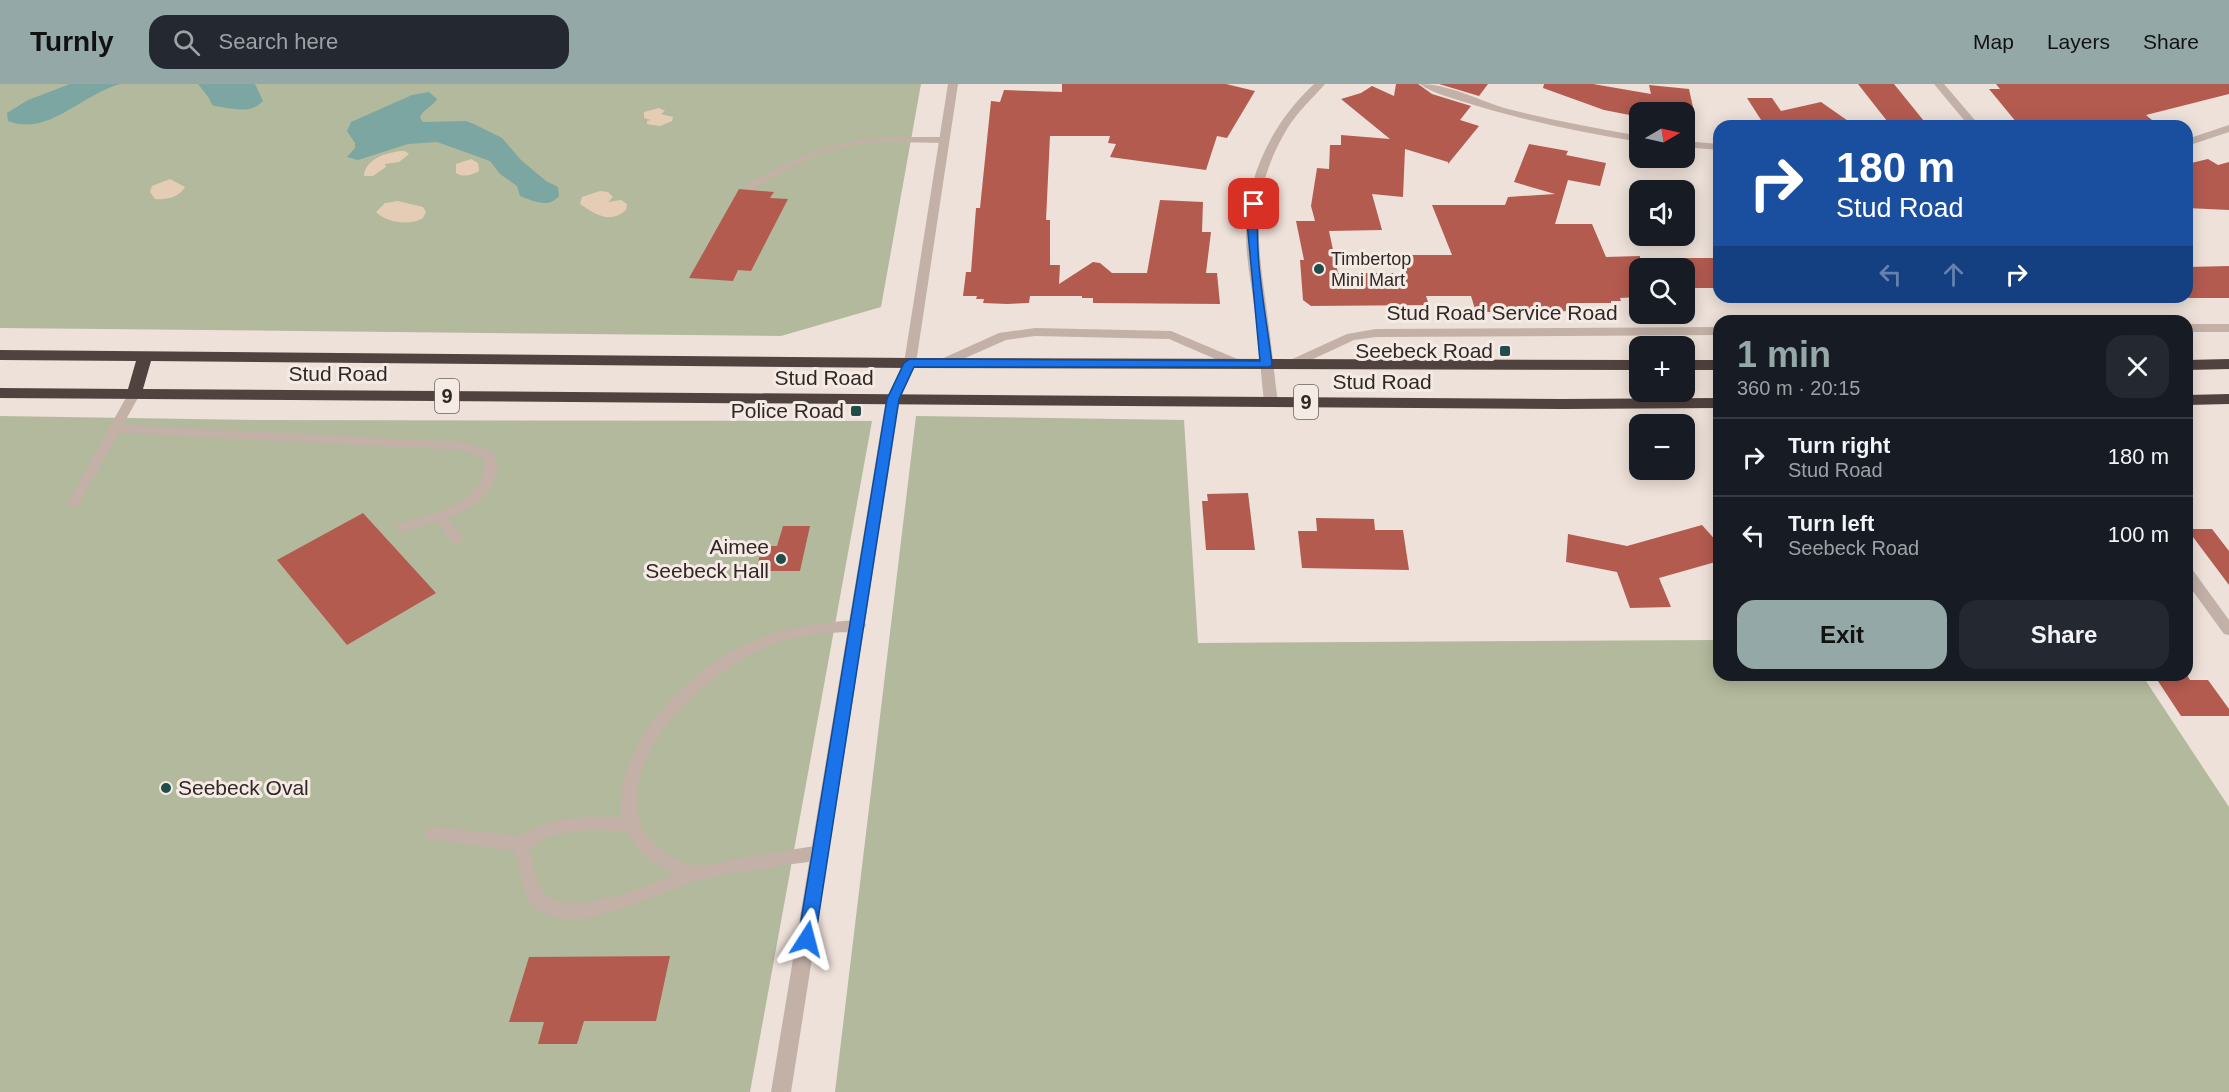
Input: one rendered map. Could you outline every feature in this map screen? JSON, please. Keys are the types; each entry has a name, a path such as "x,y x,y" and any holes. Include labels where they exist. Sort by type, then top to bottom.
{"highway":[{"name":"Stud Road","path":"0,356 910,363 1629,365"},
{"path":"134,394 145,356"},
{"path":"2193,364 2229,364"},
{"path":"1695,365 1713,365"},
{"name":"Stud Road","path":"0,393 1713,403"},
{"path":"2193,400 2229,399"}],"street":[{"path":"781,1092 859,624 893,399 910,363 952,84"},
{"path":"1425,84 1475,102 1528,117 1629,137"},
{"path":"1939,84 1970,120"},
{"path":"1271,402 1254,254 1252,222 1254,204 1263,168 1279,133 1315,85"},
{"path":"2193,141 2229,128"},
{"path":"1695,145 1713,146"},
{"path":"2193,328 2229,328"},
{"name":"Stud Road Service Road","path":"1292,364 1351,337 1376,333 1713,331"},
{"path":"943,363 1003,336 1035,332 1171,335 1238,364"}],"lane":[{"path":"749,187 811,155 838,146 884,140 944,140"},
{"path":"73,504 134,394"},
{"path":"116,429 461,446 490,456 493,468 490,481 480,494 440,517 402,527"},
{"path":"440,517 457,539"},
{"path":"2193,581 2229,630"},
{"path":"698,873 659,858 637,839 630,824 628,801 632,780 641,755 657,729 696,688 743,652 766,640 794,632 859,624"},
{"path":"520,846 549,828 571,823 630,824"},
{"path":"434,834 504,841 520,846 526,857 534,896 550,909 571,912 598,908 698,873 821,852"}],"green space":[{"path":"0,84 921,84 881,307 781,336 0,328"},
{"path":"0,416 256,420 872,421 750,1092 0,1092"},
{"path":"916,416 1184,420 1198,643 1713,640 1713,681 2146,681 2229,807 2229,1092 835,1092"}],"sand":[{"path":"659,108 665,111 661,114 673,117 672,121 660,126 647,124 647,121 651,120 644,118 644,112"},
{"path":"405,151 409,154 399,162 385,164 386,167 373,176 364,176 365,170 373,160 392,152"},
{"path":"471,159 478,163 479,171 467,175 456,173 456,164"},
{"path":"170,179 185,187 183,190 172,197 155,199 150,192 152,186"},
{"path":"600,191 608,192 613,197 608,202 621,200 627,204 626,210 614,217 609,217 592,212 580,204 582,197"},
{"path":"398,201 423,207 426,212 423,218 405,223 386,219 376,212 385,203"}],"water":[{"path":"70,84 120,84 92,96 51,119 23,124 8,121 7,113 28,100"},
{"path":"198,84 255,84 263,101 246,109 215,106"},
{"path":"429,92 437,99 421,115 423,122 466,121 502,138 521,160 546,181 558,187 559,196 545,203 520,196 517,186 500,174 490,161 437,142 408,144 358,160 347,157 355,148 355,143 347,131 351,122 412,95"}],"building":[{"path":"1062,84 1226,84 1255,91 1227,138 1217,136 1206,170 1110,157 1116,144 1108,143 1110,136 1050,136 1046,220 1050,220 1050,265 1060,265 1059,284 1093,262 1100,263 1112,273 1147,273 1160,200 1203,202 1202,232 1211,232 1206,273 1217,273 1220,304 1093,303 1093,298 1082,298 1082,296 1030,296 1029,303 1007,304 983,303 984,299 976,299 977,296 963,296 966,272 971,272 976,208 980,208 991,101 1000,102 1004,90 1062,92"},
{"path":"1396,84 1418,84 1432,94 1471,106 1460,120 1479,126 1448,164 1448,162 1405,149 1403,197 1372,194 1382,230 1329,231 1338,273 1406,273 1401,255 1452,255 1432,205 1505,205 1508,197 1555,194 1514,182 1529,144 1568,151 1566,155 1606,163 1600,186 1568,180 1555,224 1592,224 1606,257 1640,256 1640,258 1629,258 1629,298 1620,298 1621,301 1611,301 1611,303 1576,303 1580,311 1501,312 1476,312 1471,296 1426,296 1429,305 1311,306 1303,300 1300,260 1304,260 1296,221 1315,221 1311,206 1317,168 1329,169 1330,145 1341,145 1341,135 1390,139 1341,99 1361,93 1372,86 1394,96"},
{"path":"1439,84 1488,84 1479,96"},
{"path":"1544,84 1593,84 1651,94 1649,85 1689,89 1692,102 1629,102 1629,115 1604,110 1543,88"},
{"path":"1858,84 1894,84 1923,120 1886,120"},
{"path":"1996,84 2229,84 2229,94 2146,115 2152,120 2015,120 1989,89 2000,89"},
{"path":"1747,98 1772,98 1781,111 1821,102 1847,120 1761,120"},
{"path":"2208,159 2218,165 2229,162 2229,210 2193,208 2193,163"},
{"path":"739,189 774,192 770,198 788,199 751,271 738,270 733,281 689,278"},
{"path":"1695,258 1713,258 1713,288 1695,288"},
{"path":"2229,266 2229,298 2193,298 2193,267"},
{"path":"1248,493 1255,550 1206,550 1202,501 1208,501 1207,494"},
{"path":"363,513 436,593 347,645 277,560"},
{"path":"1316,518 1374,519 1375,530 1403,530 1409,570 1302,568 1298,531 1317,531"},
{"path":"1702,525 1713,537 1713,563 1659,578 1671,607 1630,608 1617,572 1566,562 1568,534 1627,546"},
{"name":"Aimee Seebeck Hall","path":"783,526 810,526 800,571 756,571 762,546 777,546"},
{"path":"2193,529 2212,529 2229,551 2229,585 2193,537"},
{"path":"2208,680 2229,709 2229,716 2181,716 2158,681"},
{"path":"670,956 656,1021 584,1021 577,1044 538,1044 544,1022 509,1022 529,957"}],"place":[{"name":"Timbertop Mini Mart","path":"1319,269"},
{"name":"Seebeck Road","path":"1505,351"},
{"name":"Police Road","path":"856,411"},
{"name":"Aimee Seebeck Hall","path":"781,559"},
{"name":"Seebeck Oval","path":"166,788"}],"route":[{"path":"807,939 859,624 893,399 910,363 1266,364 1254,254 1252,222 1254,204"}]}
